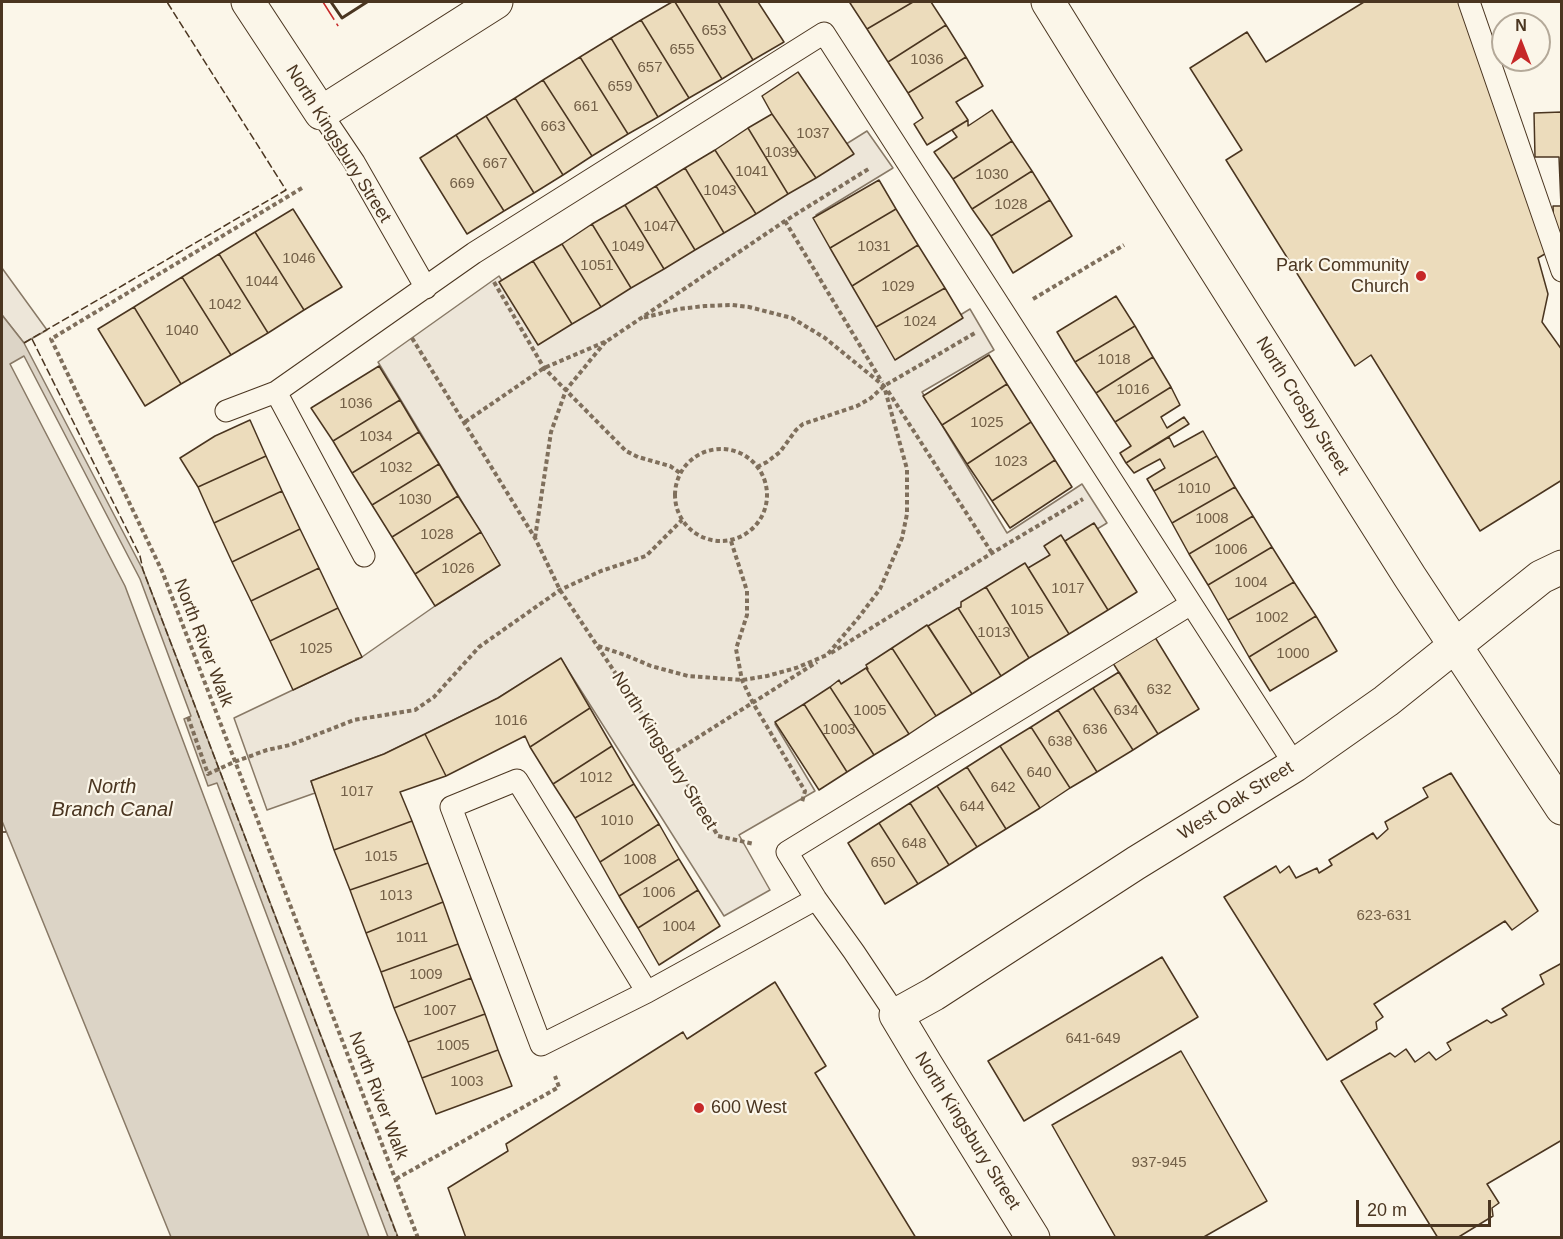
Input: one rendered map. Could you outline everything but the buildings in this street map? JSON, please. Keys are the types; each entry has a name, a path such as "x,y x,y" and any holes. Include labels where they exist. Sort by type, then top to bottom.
{"street":[{"name":"North Kingsbury Street","path":"248,2 321,113"},
{"path":"321,113 496,2"},
{"name":"North Crosby Street","path":"1048,2 1397,556 1562,808"},
{"name":"West Oak Street","path":"896,1015 934,994 1136,863 1295,765 1386,701 1541,577 1562,567"},
{"name":"North Kingsbury Street","path":"896,1015 1033,1238"}],"lane":[{"path":"1469,2 1562,271"},
{"path":"226,411 276,392 474,253 824,33 1295,765"},
{"name":"North Kingsbury Street","path":"321,113 354,162 426,288"},
{"path":"276,392 364,556"},
{"path":"787,852 1191,604"},
{"path":"647,992 517,780 451,807 542,1045 647,992 816,899"},
{"name":"North Kingsbury Street","path":"787,852 816,899 896,1015"}],"path":[{"path":"465,422 544,368 606,341 785,221 898,149"},
{"name":"North River Walk","path":"302,188 51,339 162,571 418,1238"},
{"path":"785,221 884,386 992,553"},
{"path":"757,467 780,452 803,424 857,406 871,398 884,386 1124,245"},
{"path":"494,281 544,368 626,451 638,457 670,466 680,473"},
{"path":"597,646 651,666 688,676 742,680 796,668 827,656 880,589 902,538 907,514 907,469 884,386 825,338 792,318 732,305 679,309 642,318"},
{"name":"North Kingsbury Street","path":"411,337 535,538 560,590 670,755 718,836 787,852"},
{"path":"535,538 551,432 566,390 606,341"},
{"path":"717,449 732,450 746,456 757,467 766,486 766,506 762,516 750,532 731,541 703,538 691,531 676,509 675,484 680,473 690,461 702,453 717,449"},
{"path":"670,755 992,553 1113,482"},
{"path":"188,717 208,774 234,762 267,750 290,745 354,720 415,710 434,698 479,647 560,590 602,571 646,556 682,520"},
{"path":"731,541 747,591 747,615 735,650 742,680 805,791 787,852"},
{"path":"396,1179 559,1087 542,1045"}],"shaded area":[{"path":"867,131 893,168 816,215 895,355 970,309 994,350 922,392 1007,533 1082,484 1107,523 775,724 815,791 739,835 770,890 724,916 561,659 498,698 425,734 384,754 311,781 315,793 267,810 234,718 362,657 435,606 500,565 378,362 499,276 539,336"},
{"path":"2,268 47,330 24,343 2,315"}],"water":[{"name":"North Branch Canal","path":"2,315 24,343 143,570 398,1237 171,1237 2,821"}],"pier":[{"path":"24,356 140,579 191,716 184,719 208,786 217,783 388,1237 369,1237 125,586 10,364"}],"fence":[{"path":"24,343 286,190 167,2"},
{"path":"32,339 140,556 143,570 398,1238"}],"wall":[{"path":"331,2 342,18 367,2"}],"power":[{"path":"323,2 340,29"}],"place":[{"name":"Park Community Church","path":"1421,276"},
{"name":"600 West","path":"699,1108"}]}
